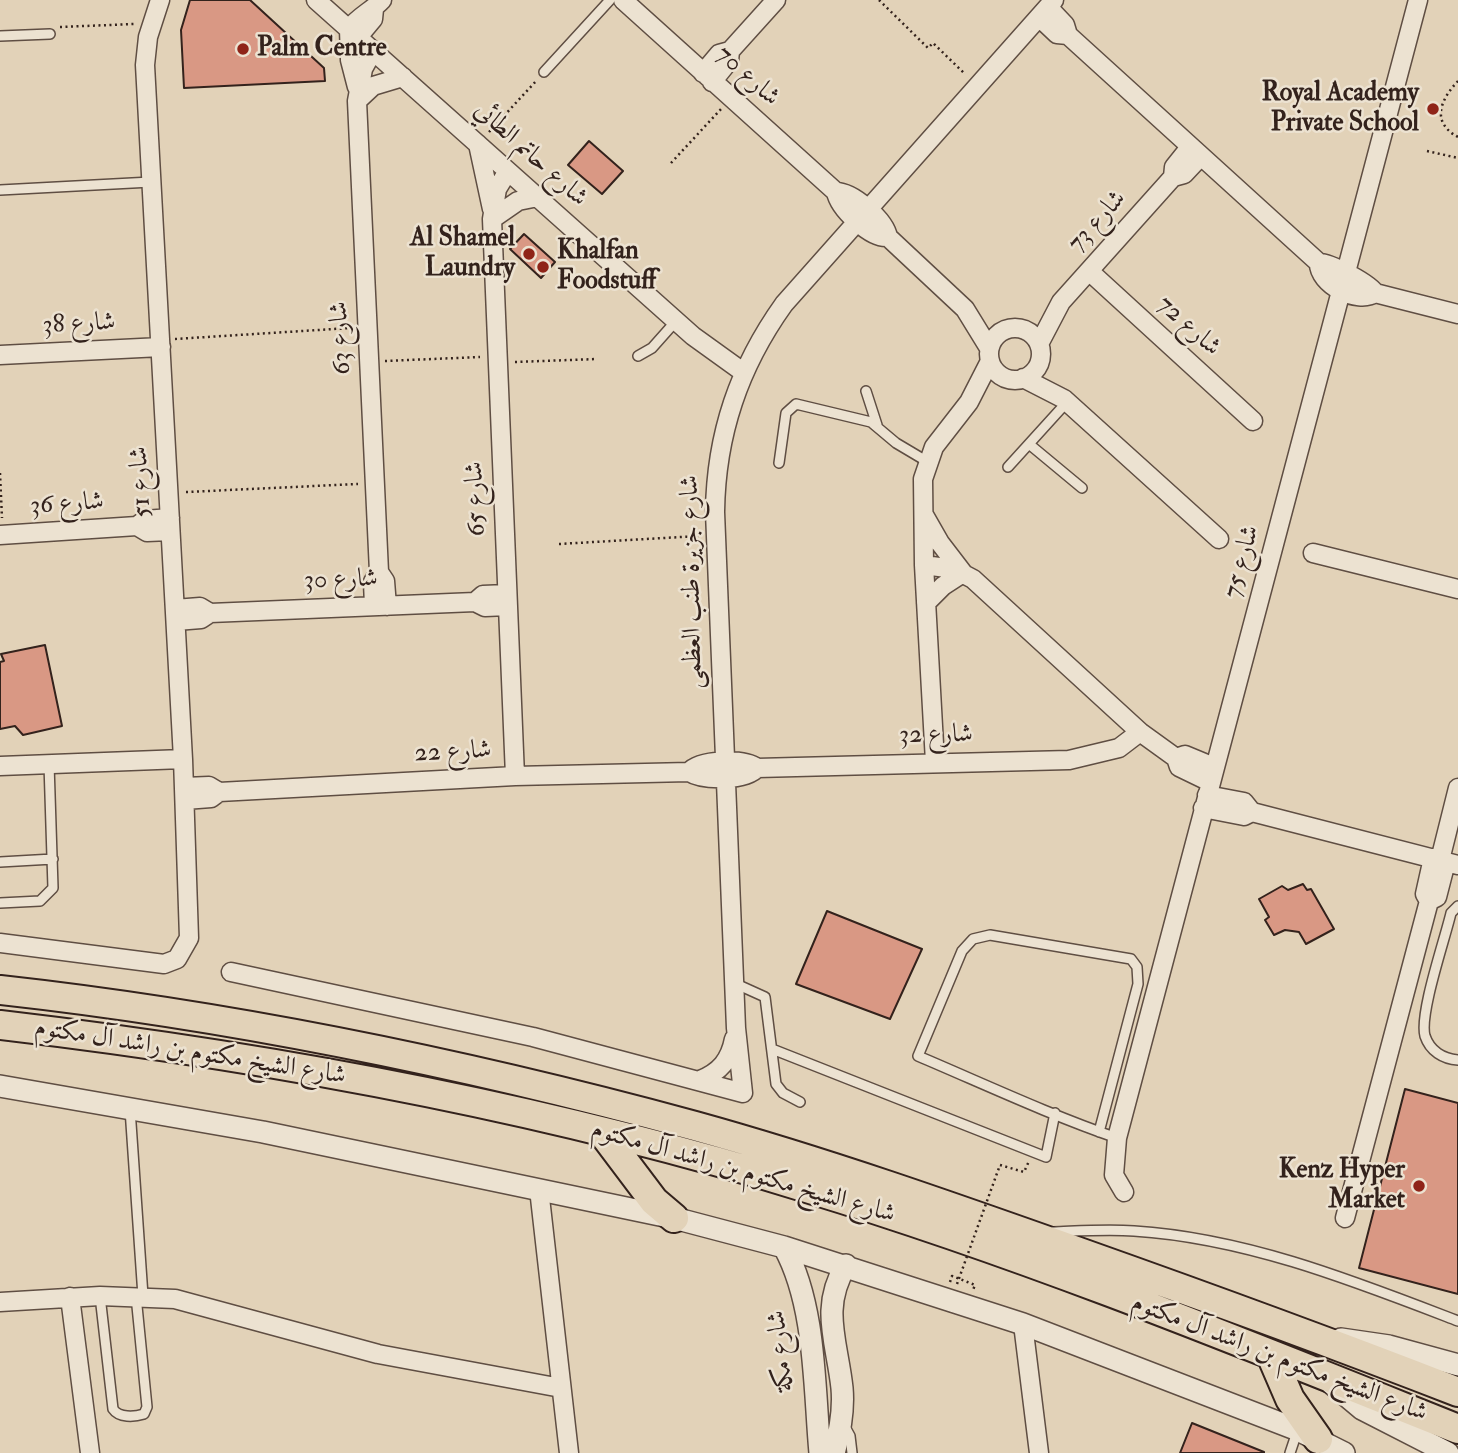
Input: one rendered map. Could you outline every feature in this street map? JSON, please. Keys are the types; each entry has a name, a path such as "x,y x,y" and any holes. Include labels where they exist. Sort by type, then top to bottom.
{"main road":[{"name":"شارع الشيخ مكتوم بن راشد آل مكتوم","path":"0,990 244,1024 443,1063 694,1126 810,1160 1023,1232 1317,1337 1458,1392"},
{"name":"شارع الشيخ مكتوم بن راشد آل مكتوم","path":"0,1025 164,1045 300,1067 533,1114 793,1184 884,1212 1271,1355 1458,1429"},
{"path":"603,1132 654,1201 674,1218"},
{"path":"1271,1355 1308,1435"}],"street":[{"name":"شارع 51","path":"0,943 159,964 177,959 187,945 189,931 185,794 145,65 152,23 160,0"},
{"name":"شارع حاتم الطائي","path":"316,0 676,321 743,372"},
{"name":"شارع 70","path":"623,0 836,192 839,203 862,215 875,234 888,237 965,309 989,355"},
{"path":"707,77 719,54 730,51 776,0"},
{"name":"شارع 75","path":"1124,1192 1114,1175 1117,1138 1346,284 1414,3"},
{"path":"354,33 373,19 378,4"},
{"path":"1047,8 1057,34 1068,35 1319,263 1328,262 1346,284 1367,297 1375,293 1458,314"},
{"name":"شارع جزيرة طنب العظمى","path":"700,1080 743,1093 736,1028 724,770 715,490 720,446 743,372 784,304 1047,8"},
{"name":"شارع 63","path":"354,33 350,60 358,95 379,572 385,581 380,606"},
{"name":"شارع 63","path":"358,95 363,69 373,51"},
{"path":"358,95 373,86 404,77"},
{"name":"شارع 65","path":"478,144 492,215 514,776"},
{"name":"شارع 73","path":"1013,329 1061,302 1173,177 1176,163 1195,152"},
{"name":"شارع 65","path":"492,215 497,190 508,170"},
{"path":"492,215 508,206 538,197"},
{"name":"شارع 72","path":"1089,271 1253,421"},
{"name":"شارع 73","path":"1040,351 1061,302"},
{"name":"شارع 70","path":"965,309 1013,329"},
{"path":"934,762 922,510 928,463 943,433 969,402 995,336 1013,329 1028,331 1065,400"},
{"name":"شارع 38","path":"0,355 160,343"},
{"path":"969,402 1037,367 1040,351"},
{"path":"989,355 998,373 1065,400 1219,539"},
{"path":"922,510 940,543 963,573 984,588 1135,727 1176,758 1179,767 1244,816 1252,812 1444,861"},
{"name":"شارع 36","path":"2,535 137,526 145,520 170,524"},
{"path":"1313,553 1458,589"},
{"path":"924,565 963,573"},
{"path":"926,603 943,586 963,573"},
{"name":"شارع 30","path":"175,615 200,607 210,612 475,602 483,595 507,600"},
{"name":"شارع 32","path":"724,770 749,774 757,768 1069,760 1114,748 1116,737 1135,727"},
{"path":"0,766 183,759"},
{"name":"شارع 22","path":"185,794 209,786 219,792 514,776 689,772 698,777 724,770"},
{"path":"1345,1217 1429,901 1437,897 1458,788"},
{"path":"231,972 533,1037 700,1080"},
{"name":"شارع جزيرة طنب العظمى","path":"700,1080 718,1071 725,1063 736,1028"},
{"path":"0,1086 130,1108 539,1189 674,1218 785,1247 1023,1324 1308,1435 1344,1453"},
{"path":"539,1189 569,1453"},
{"name":"شارع مكة","path":"785,1247 798,1273 805,1299 820,1453"},
{"name":"شارع مكة","path":"834,1453 841,1423 842,1389 830,1306 834,1285 846,1265"},
{"path":"0,1302 100,1296 140,1296 175,1300 378,1354 561,1388"},
{"path":"71,1297 90,1453"},
{"path":"1023,1324 1039,1453"},
{"path":"1317,1337 1389,1346 1458,1365"},
{"path":"1325,1376 1362,1409 1448,1453"}],"lane":[{"path":"544,72 610,0"},
{"path":"0,36 50,34"},
{"path":"0,190 151,183"},
{"path":"638,356 652,348 676,321"},
{"path":"866,391 877,425"},
{"path":"1008,467 1065,400"},
{"path":"779,463 786,413 791,405 800,404 865,419 928,463"},
{"path":"1029,444 1083,488"},
{"path":"0,903 40,901 48,896 53,888 49,764"},
{"path":"0,862 53,859"},
{"path":"1458,906 1451,913 1424,1030 1429,1043 1438,1054 1458,1060"},
{"path":"1099,1132 1138,984 1137,967 1131,959 1104,953 1013,938 978,936 962,951 918,1056 1055,1114 1099,1132 1117,1138"},
{"path":"734,983 765,997 776,1084 783,1093 800,1102"},
{"path":"772,1049 1046,1157 1055,1114"},
{"path":"100,1296 113,1409 121,1415 144,1414 147,1408 130,1108"},
{"path":"1023,1232 1134,1231 1212,1242 1332,1273 1458,1321"},
{"path":"841,1423 850,1436 852,1453"},
{"path":"1290,1453 1308,1435"}],"path":[{"path":"879,0 928,48 933,43 977,86"},
{"path":"50,34 50,27 152,23"},
{"path":"478,144 544,72"},
{"path":"1458,81 1445,95 1440,108 1442,122 1458,137"},
{"path":"671,163 731,98"},
{"path":"1427,151 1458,158"},
{"path":"160,343 368,327"},
{"path":"369,362 597,359"},
{"path":"0,473 2,535"},
{"path":"169,493 375,484"},
{"path":"559,544 716,535"},
{"path":"952,1276 975,1285 973,1290 957,1284 1000,1165 1024,1172"}],"building":[{"name":"Palm Centre","path":"190,0 250,0 324,68 325,81 184,88 181,30"},
{"path":"589,141 623,171 602,194 568,165"},
{"path":"524,234 555,262 541,278 510,249"},
{"path":"45,645 62,726 23,735 15,726 0,729 0,662 4,661 1,654"},
{"path":"1303,884 1307,890 1311,889 1334,929 1306,944 1299,932 1285,930 1274,935 1265,920 1269,917 1259,899 1282,886 1288,890"},
{"path":"827,911 922,949 890,1019 796,984"},
{"name":"Kenz Hyper Market","path":"1405,1089 1458,1103 1458,1294 1359,1268"},
{"path":"1192,1423 1264,1452 1264,1453 1180,1453"}],"place":[{"name":"Palm Centre","path":"243,49"},
{"name":"Royal Academy Private School","path":"1433,109"},
{"name":"Al Shamel Laundry","path":"529,254"},
{"name":"Khalfan Foodstuff","path":"543,267"},
{"name":"Kenz Hyper Market","path":"1419,1186"}]}
